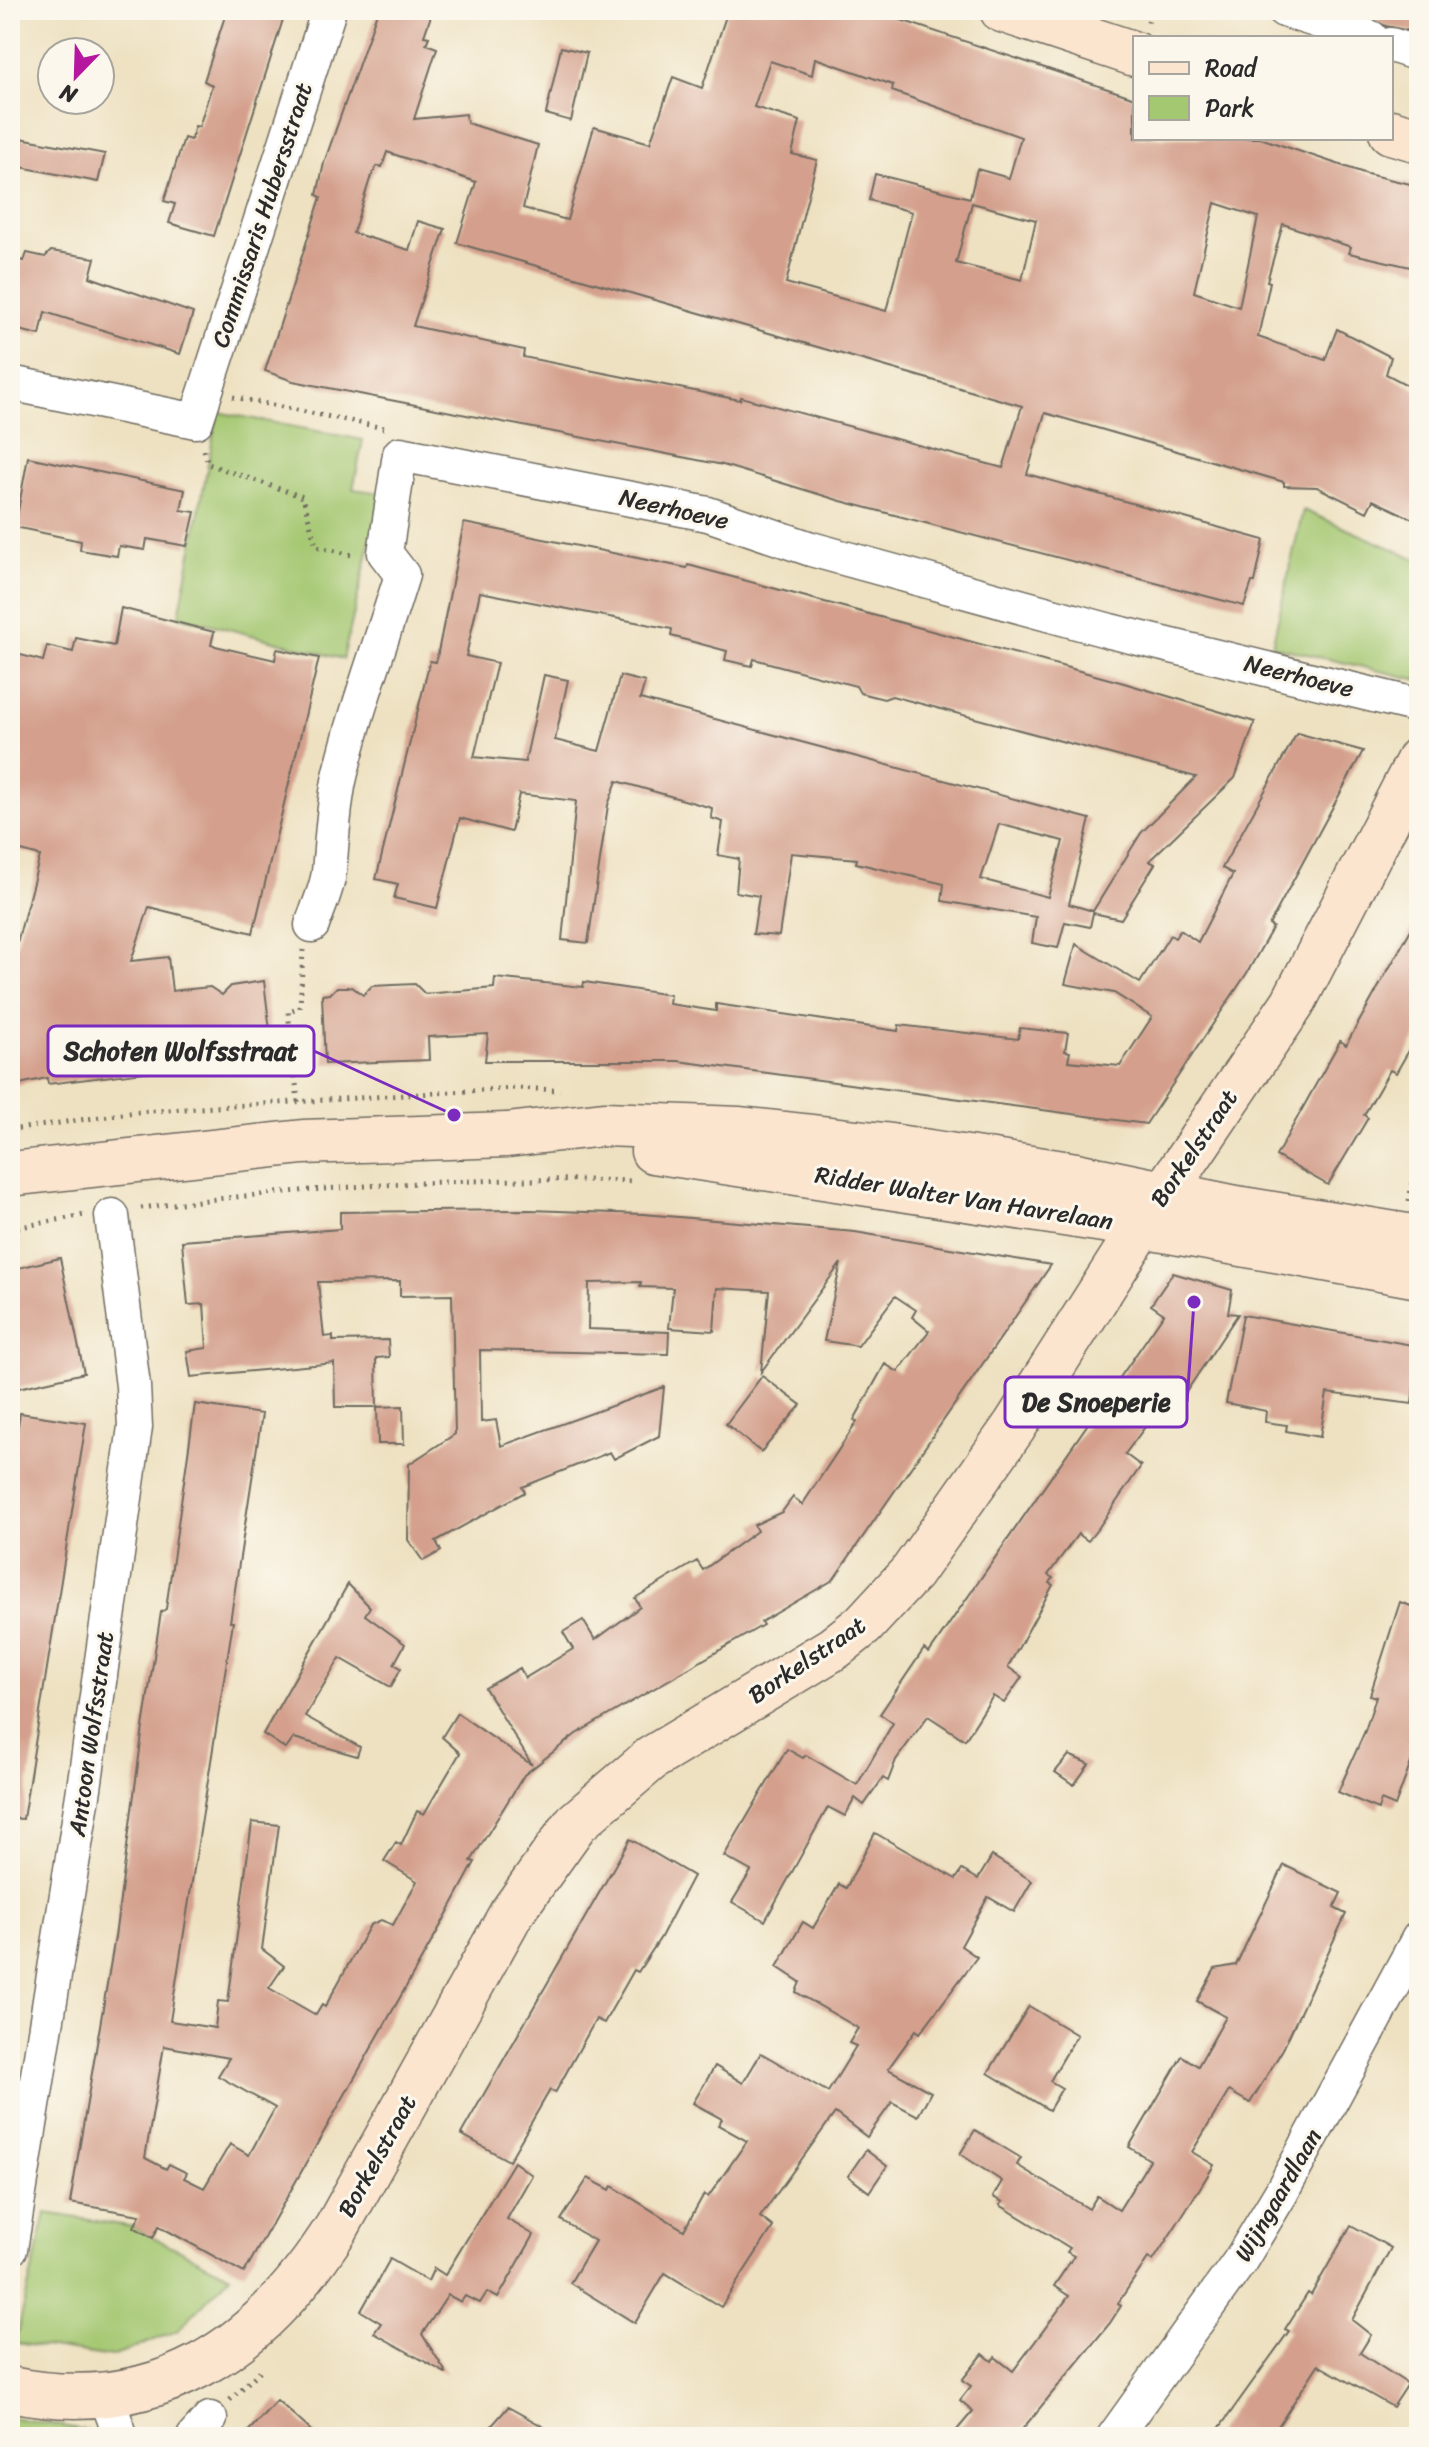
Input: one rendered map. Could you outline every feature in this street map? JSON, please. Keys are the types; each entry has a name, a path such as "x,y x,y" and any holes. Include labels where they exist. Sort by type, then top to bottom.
{"street":[{"name":"Commissaris Hubersstraat","path":"200,406 329,10"},
{"path":"1002,10 1133,53"},
{"path":"1284,10 1365,36"},
{"path":"1393,46 1419,54"},
{"path":"1393,133 1419,140"},
{"path":"10,383 200,406"},
{"name":"Neerhoeve","path":"312,925 329,874 329,846 339,782 363,689 379,651 402,575 385,553 400,454 708,514 811,549 1110,631 1419,706"},
{"name":"Borkelstraat","path":"10,2389 59,2397 106,2396 192,2371 222,2355 271,2313 330,2238 511,1914 556,1846 603,1797 652,1758 806,1666 863,1625 912,1572 1014,1427 1153,1210 1293,1003 1419,759"},
{"name":"Ridder Walter Van Havrelaan","path":"10,1174 303,1142 507,1135 604,1124 740,1129 884,1145 1076,1175 1153,1210 1419,1276"},
{"name":"Ridder Walter Van Havrelaan","path":"10,1186 84,1167"},
{"name":"Ridder Walter Van Havrelaan","path":"1153,1210 1411,1237"},
{"name":"Antoon Wolfsstraat","path":"10,2249 83,1795 135,1427 112,1213"},
{"name":"Wijngaardlaan","path":"1114,2437 1240,2261 1281,2193 1419,1938"},
{"path":"106,2396 121,2437"}],"path":[{"path":"393,430 200,406 208,464 303,497 316,546 396,565"},
{"path":"303,1142 288,1011 300,1008 301,955 312,925"},
{"path":"1411,1237 1419,1139"},
{"path":"10,1229 227,1197 432,1181 647,1182"},
{"path":"236,2393 263,2367"}],"green space":[{"path":"218,412 363,440 353,489 382,493 343,659 179,616"},
{"path":"1303,510 1419,560 1419,680 1272,646"},
{"path":"46,2213 134,2227 230,2276 177,2331 112,2357 15,2343"},
{"path":"10,2417 101,2433 103,2437 10,2437"}],"building":[{"path":"227,10 286,10 214,236 169,223 175,204 164,201 184,138 191,140 195,126 199,127 212,85 204,81"},
{"path":"378,10 433,10 424,36 429,37 426,44 437,48 414,119 466,114 467,123 538,145 523,208 567,220 594,127 650,143 673,77 702,88 728,10 871,10 1133,97 1133,140 1266,140 1367,174 1419,186 1419,269 1349,253 1351,247 1283,224 1267,281 1270,282 1258,337 1325,360 1337,329 1391,357 1386,374 1419,391 1419,522 1373,500 1367,512 1317,487 1284,486 1284,482 1045,413 1027,474 1264,540 1255,582 1252,582 1244,606 841,501 723,465 293,381 265,371 321,197 317,195 324,163","holes":["815,58 893,85 892,91 1021,137 1009,178 977,169 970,198 875,174 869,200 912,212 886,311 786,283 817,160 792,154 800,121 754,107 770,61 812,75","387,152 476,182 457,243 1022,406 1003,468 741,397 740,400 523,357 524,350 413,326 445,229 418,221 409,250 353,233 370,179 377,166 382,167","972,203 1036,220 1022,280 956,263","1215,203 1258,217 1239,307 1194,292"]},
{"path":"1349,10 1419,10 1419,33 1386,26"},
{"path":"561,47 587,53 571,121 546,114"},
{"path":"10,136 105,154 98,182 10,165"},
{"path":"51,251 95,258 90,277 193,313 180,354 45,312 40,335 10,328 10,258 24,261 27,253 45,257"},
{"path":"28,457 185,490 181,510 195,512 187,546 147,539 145,550 119,546 117,556 80,550 81,541 15,527"},
{"path":"464,523 687,568 688,565 1124,683 1255,722 1235,778 1149,861 1155,864 1121,919 1093,913 1090,927 1065,922 1058,948 1032,943 1036,917 942,901 944,884 856,863 857,859 791,853 779,936 753,934 759,896 736,892 739,859 718,855 723,822 711,818 712,808 617,781 608,805 588,943 562,940 576,801 519,794 511,832 460,818 437,908 394,898 398,884 376,879 430,661 436,662","holes":["480,592 672,629 671,636 727,651 725,660 752,666 754,659 856,686 860,693 884,699 892,696 1196,777 1141,833 1093,911 1069,904 1090,819 640,699 645,682 620,676 599,751 555,740 568,680 544,675 525,762 474,757 497,663 466,656","999,824 1063,841 1048,897 981,879"]},
{"path":"121,608 214,632 211,645 275,660 277,649 319,658 253,933 149,907 131,961 168,957 172,991 210,987 222,995 231,986 264,981 273,1056 48,1084 47,1078 10,1086 10,947 16,947 40,856 10,848 10,652 43,661 47,646 73,652 76,638 114,646"},
{"path":"1297,733 1363,751 1269,925 1273,927 1247,973 1146,1124 678,1061 485,1061 488,1034 428,1037 429,1060 325,1064 322,995 330,994 337,987 352,987 363,995 372,986 415,984 425,994 494,988 495,978 583,987 584,982 670,995 669,1004 716,1011 716,1004 898,1031 899,1025 1018,1039 1020,1028 1068,1033 1065,1051 1070,1052 1068,1061 1120,1066 1152,1017 1114,993 1065,984 1076,944 1140,983 1170,935 1175,938 1180,930 1198,942 1233,874 1222,868"},
{"path":"1419,915 1419,1033 1396,1073 1390,1070 1364,1115 1368,1118 1328,1185 1276,1156 1340,1041 1346,1045"},
{"path":"530,1210 643,1214 855,1232 1051,1265 833,1580 761,1622 763,1625 576,1734 524,1775 471,1861 475,1862 441,1925 244,2273 159,2226 153,2238 134,2227 140,2215 70,2203 115,1937 143,1727 161,1612 166,1609 195,1404 262,1414 230,1622 233,1622 170,2021 215,2028 218,2001 228,2002 252,1822 279,1825 262,1949 284,1966 269,1988 316,2015 322,2005 325,2007 370,1925 381,1920 393,1925 417,1881 384,1861 396,1842 401,1845 417,1811 424,1814 460,1753 442,1737 457,1713 532,1765 485,1688 520,1668 525,1678 573,1649 563,1632 583,1620 595,1640 640,1607 635,1598 697,1561 703,1570 757,1531 754,1525 782,1512 793,1497 802,1505 857,1422 854,1420 885,1364 898,1372 929,1331 912,1317 916,1310 895,1296 858,1346 824,1341 841,1263 761,1372 769,1291 717,1288 714,1331 669,1328 673,1288 640,1287 641,1282 589,1283 588,1329 669,1332 668,1354 480,1350 481,1422 496,1420 501,1446 664,1387 659,1436 614,1459 610,1452 522,1487 525,1492 436,1541 441,1551 423,1561 408,1540 409,1464 455,1434 452,1295 400,1296 400,1281 318,1282 324,1337 333,1336 333,1341 388,1340 389,1357 376,1358 377,1407 335,1407 334,1363 191,1377 187,1351 207,1348 204,1304 188,1305 182,1241 340,1229 340,1212","holes":["164,2046 229,2058 218,2076 275,2108 249,2155 230,2144 204,2188 184,2178 187,2173 169,2164 166,2169 145,2158"]},
{"path":"60,1258 84,1373 10,1390 10,1270"},
{"path":"1173,1273 1232,1290 1228,1313 1238,1314 1184,1395 1174,1388 1125,1454 1141,1466 1099,1527 1088,1541 1078,1534 1048,1575 1053,1578 1050,1583 1053,1585 1008,1667 1022,1677 1004,1703 993,1696 965,1740 928,1716 896,1760 888,1781 883,1778 864,1805 855,1798 845,1816 828,1807 765,1921 732,1902 751,1871 724,1856 787,1749 803,1758 806,1755 857,1785 893,1723 880,1714 924,1649 929,1653 1164,1314 1151,1305"},
{"path":"1243,1315 1418,1346 1412,1404 1327,1393 1320,1437 1286,1431 1287,1425 1265,1422 1266,1411 1226,1403"},
{"path":"762,1376 801,1405 761,1452 726,1424"},
{"path":"403,1406 404,1444 378,1444 377,1407"},
{"path":"20,1413 86,1423 23,1819 10,1818 10,1476"},
{"path":"348,1584 370,1607 365,1615 405,1644 394,1664 401,1668 391,1687 340,1658 305,1716 360,1747 357,1756 294,1738 286,1749 263,1734"},
{"path":"1400,1602 1419,1609 1419,1741 1395,1806 1381,1800 1378,1809 1338,1792 1365,1731 1376,1697 1370,1695"},
{"path":"1069,1755 1089,1764 1074,1785 1055,1772"},
{"path":"875,1833 956,1879 962,1870 978,1879 992,1856 1032,1881 1014,1912 988,1897 961,1946 977,1957 920,2033 916,2030 888,2069 931,2092 918,2116 892,2102 867,2137 835,2113 760,2217 773,2227 721,2307 665,2273 635,2323 570,2283 595,2241 561,2220 588,2178 610,2190 612,2186 684,2230 704,2194 708,2197 747,2141 718,2125 722,2119 693,2103 715,2066 743,2083 761,2053 828,2092 856,2046 849,2043 858,2028 796,1992 800,1982 777,1967 803,1922 813,1928 839,1884 846,1888"},
{"path":"630,1839 693,1876 661,1937 638,1972 634,1970 604,2023 596,2019 555,2093 550,2090 509,2161 461,2134"},
{"path":"1284,1865 1341,1893 1334,1908 1346,1914 1283,2049 1250,2103 1229,2091 1192,2152 1214,2165 1200,2188 1153,2261 1148,2258 1118,2303 1121,2306 1110,2323 1016,2437 951,2437 973,2411 960,2400 971,2386 962,2380 983,2354 992,2361 995,2357 1013,2371 1069,2296 1054,2286 1074,2256 1067,2252 1070,2248 1000,2205 1003,2202 993,2197 1002,2181 960,2154 975,2130 1021,2158 1017,2165 1089,2209 1097,2196 1119,2210 1150,2160 1129,2147 1182,2056 1198,2066 1226,2017 1197,2001 1215,1969 1236,1965"},
{"path":"1029,2006 1077,2035 1050,2081 1062,2088 1049,2110 988,2073"},
{"path":"866,2150 887,2166 869,2192 848,2176"},
{"path":"514,2162 532,2175 507,2219 534,2235 498,2298 487,2292 480,2303 465,2296 461,2302 448,2295 422,2334 447,2374 374,2333 381,2323 361,2311 390,2259 428,2281 434,2268 445,2275"},
{"path":"1351,2225 1391,2248 1352,2320 1371,2335 1360,2353 1408,2384 1393,2407 1318,2365 1271,2437 1213,2437 1289,2331 1285,2329 1308,2293 1311,2295"},
{"path":"277,2400 318,2437 243,2437"},
{"path":"508,2407 562,2437 482,2437"}],"place":[{"name":"Schoten Wolfsstraat","path":"454,1115"},
{"name":"De Snoeperie","path":"1194,1302"}]}
